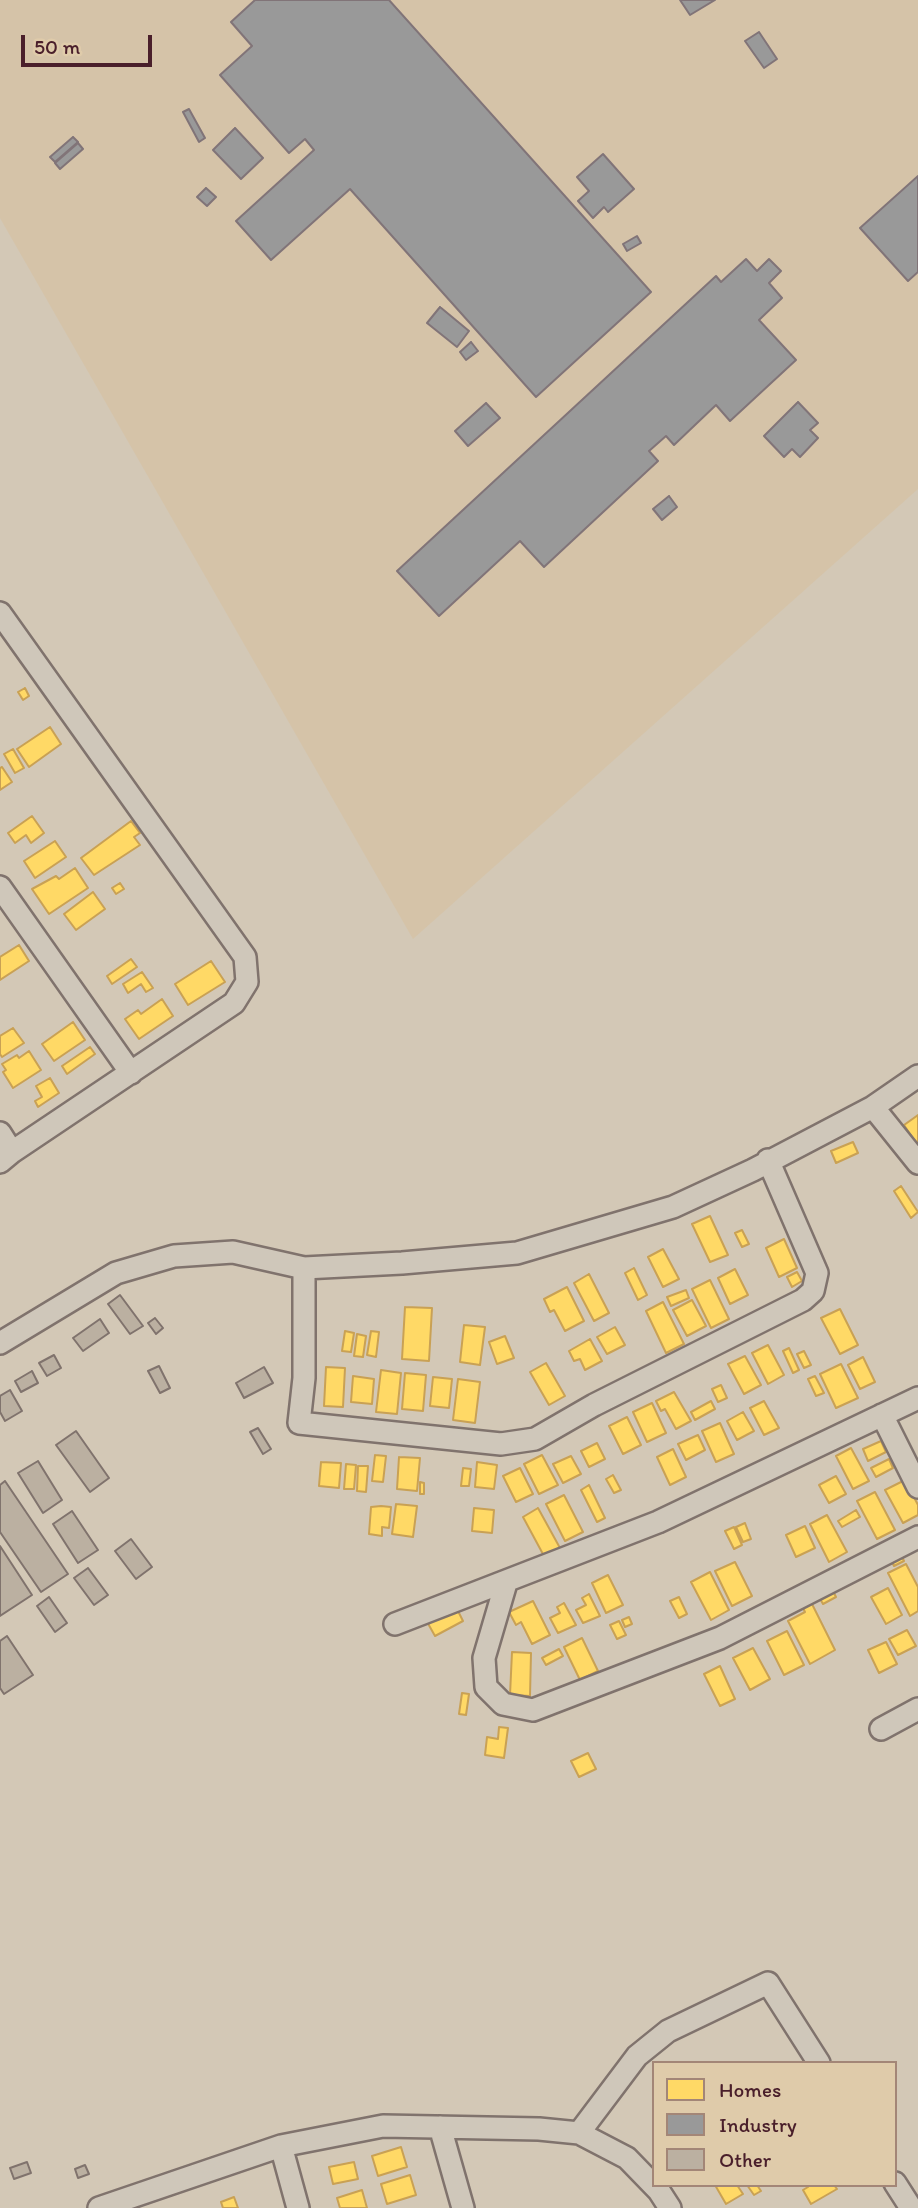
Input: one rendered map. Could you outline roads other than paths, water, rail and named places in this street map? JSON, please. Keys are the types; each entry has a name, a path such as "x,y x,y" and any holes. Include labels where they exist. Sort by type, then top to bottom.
{"street":[{"path":"0,613 245,957 247,982 233,1003 6,1157 0,1133"},
{"path":"0,887 131,1073"},
{"path":"0,1343 116,1273 174,1256 233,1252 304,1268 517,1253 673,1207 753,1170 873,1107 918,1076"},
{"path":"873,1107 918,1163"},
{"path":"304,1268 304,1378 299,1423 500,1444 535,1439 594,1405 803,1300 813,1291 817,1273 768,1160"},
{"path":"395,1624 658,1522 918,1398"},
{"path":"881,1416 918,1487"},
{"path":"506,1583 484,1658 486,1687 503,1704 533,1710 720,1638 918,1537"},
{"path":"881,1729 918,1709"},
{"path":"579,2133 637,2056 668,2031 768,1983 818,2061"},
{"path":"99,2208 134,2202 281,2146 383,2126 539,2129 579,2133 627,2158 652,2184"},
{"path":"440,2127 463,2208"},
{"path":"281,2146 298,2208"},
{"path":"897,2186 911,2208"},
{"path":"655,2187 670,2208"}]}
